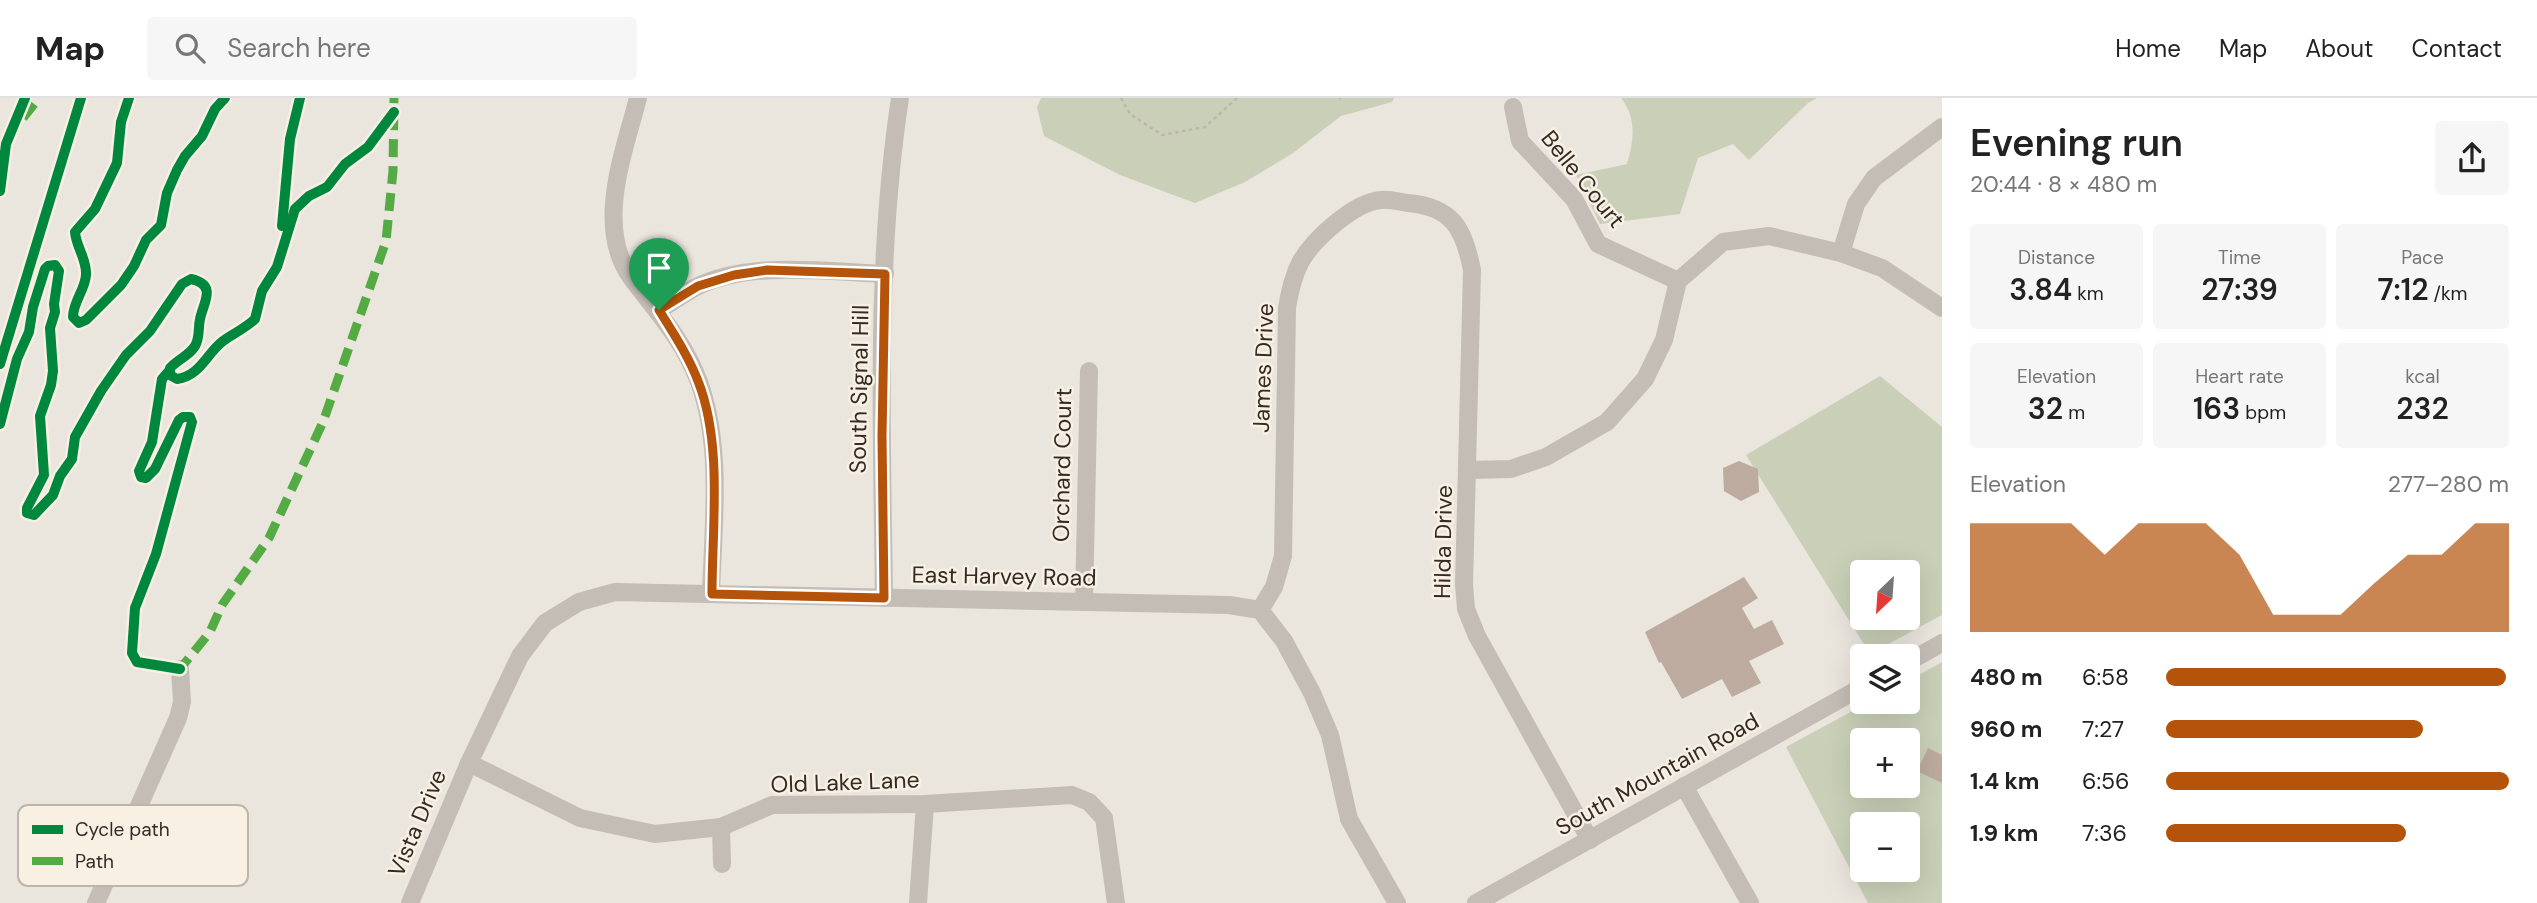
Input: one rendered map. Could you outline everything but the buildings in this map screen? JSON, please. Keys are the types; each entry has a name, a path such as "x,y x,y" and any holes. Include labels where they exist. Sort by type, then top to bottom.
{"street":[{"path":"638,98 616,185 613,218 618,251 626,268 659,310 685,351 699,383 709,422 713,461 712,594"},
{"name":"South Signal Hill","path":"884,598 882,436 885,274 894,135 900,98"},
{"name":"Belle Court","path":"1513,107 1520,141 1574,199 1598,244 1678,281"},
{"path":"1841,253 1856,204 1874,178 1942,127"},
{"name":"James Drive","path":"1260,610 1274,587 1283,556 1287,308 1292,281 1301,261 1316,240 1354,210 1380,200 1424,204 1452,219"},
{"name":"Hilda Drive","path":"1452,219 1467,243 1472,270 1464,584 1466,609 1477,636 1590,839"},
{"path":"1469,470 1511,468 1546,457 1607,422 1645,379 1664,340 1678,281 1723,242 1769,236 1841,253 1882,268 1942,308"},
{"path":"659,310 698,286 734,275 767,270 885,274"},
{"name":"Orchard Court","path":"1084,602 1089,371"},
{"name":"East Harvey Road","path":"470,763 520,656 545,622 579,602 615,592 1230,605 1260,610"},
{"path":"1260,610 1284,641 1312,693 1330,735 1349,818 1397,903"},
{"path":"1920,655 1942,643"},
{"path":"139,805 178,718 182,702 180,669"},
{"name":"South Mountain Road","path":"1476,903 1850,694"},
{"name":"Old Lake Lane","path":"470,763 580,818 655,834 721,827 772,805 925,804 1072,795 1089,802 1104,818 1116,903"},
{"name":"Vista Drive","path":"410,903 470,763"},
{"path":"1684,786 1750,903"},
{"path":"919,903 925,804"},
{"path":"721,827 722,864"},
{"path":"96,903 104,886"}],"path":[{"path":"1121,98 1130,114 1162,135 1205,127 1237,98"}],"green space":[{"path":"1041,98 1394,98 1392,102 1341,116 1293,153 1245,182 1195,203 1120,175 1044,136 1037,107"},
{"path":"1621,98 1817,98 1808,103 1749,160 1733,144 1698,158 1680,214 1600,224 1576,175 1627,164 1633,130 1630,114"},
{"path":"1880,376 1942,427 1942,615 1920,627 1920,560 1850,560 1850,622 1746,455"},
{"path":"1855,630 1914,630 1888,644 1864,644"},
{"path":"1942,662 1942,903 1868,903 1857,882 1920,882 1920,812 1850,812 1850,869 1786,747 1850,712 1920,714 1920,674"}],"marked path":[{"path":"23,118 39,98"},
{"path":"176,668 180,669 210,632 222,605 269,538 323,422 386,241 393,171 394,98"}],"cycle path":[{"path":"0,191 6,144 25,98"},
{"path":"0,364 81,98"},
{"path":"129,98 121,122 117,163 95,209 75,232 86,269 73,317 79,323 86,320 121,285 134,266 146,240 161,225 167,193 177,170 202,136 215,109 225,98"},
{"path":"282,226 290,139 300,98"},
{"path":"0,424 17,359 29,332 33,307 45,269 55,265 59,271 55,312 50,328 53,371 40,416 44,475 27,508 27,513 34,515 53,495 60,476 72,459 75,437 101,391 126,355 150,331 182,284 191,279 199,282 207,290 207,295 197,343 170,368 170,375 177,379 198,369 217,346 255,319 262,291 277,267 295,209 309,196 327,187 345,164 368,147 394,112"},
{"path":"169,371 162,379 152,442 139,471 141,477 146,478 155,469 179,420 190,417 192,422 156,554 135,608 132,653 137,662 180,669"}],"route":[{"path":"767,270 885,274 882,436 884,598 712,594 713,461 709,422 699,383 685,351 659,310 698,286 734,275 767,270"}]}
